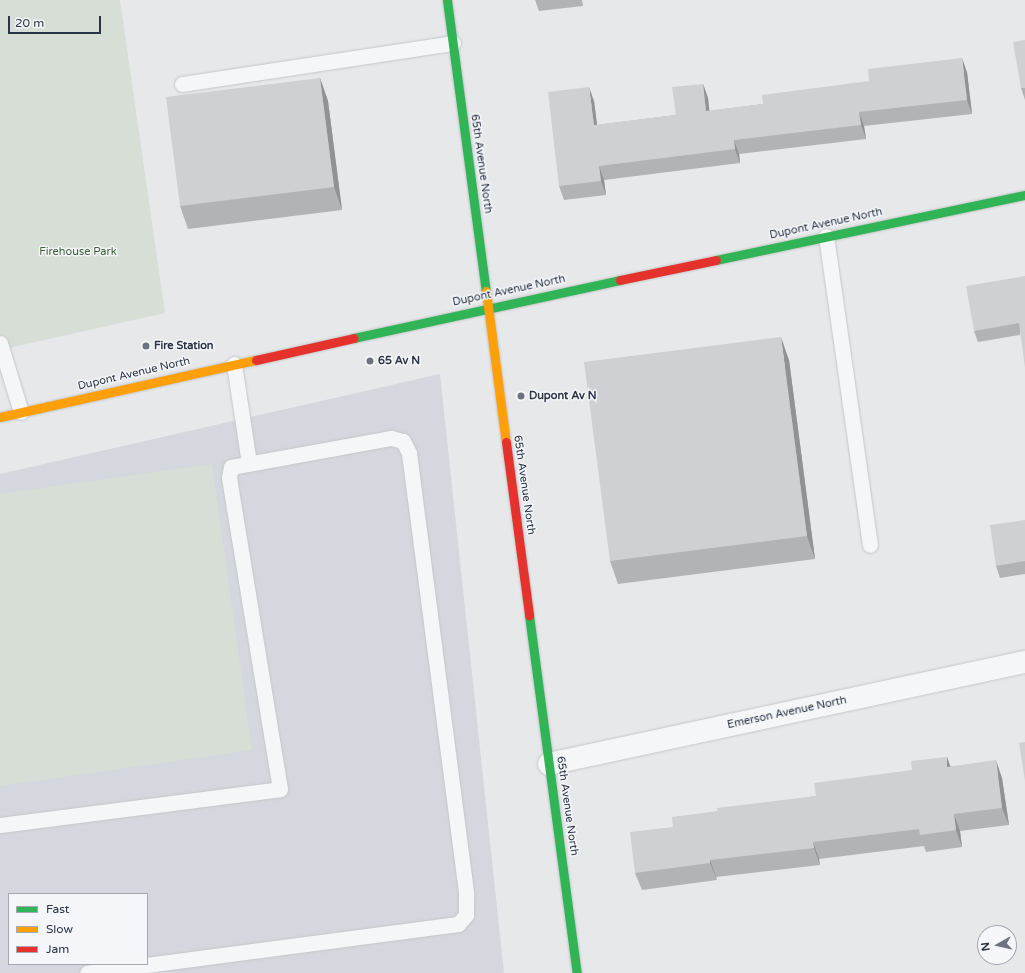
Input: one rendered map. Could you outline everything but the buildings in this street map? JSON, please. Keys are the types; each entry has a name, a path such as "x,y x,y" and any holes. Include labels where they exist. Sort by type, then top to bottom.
{"street":[{"name":"65th Avenue North","path":"447,0 577,973"},
{"name":"Dupont Avenue North","path":"0,417 489,308 1025,195"},
{"name":"Emerson Avenue North","path":"549,764 1025,662"}],"lane":[{"path":"182,84 453,43"},
{"path":"826,236 870,545"},
{"path":"0,343 21,412"},
{"path":"234,364 249,463"},
{"path":"0,825 280,789 229,478 232,467 390,438 403,441 409,454 466,894 466,915 458,924 148,965"},
{"path":"87,973 148,965"}],"shaded area":[{"path":"440,374 504,973 0,973 0,474"}],"green space":[{"name":"Firehouse Park","path":"0,0 120,0 165,313 0,350"},
{"path":"212,464 252,750 0,786 0,494"}],"traffic: fast":[{"path":"447,0 486,291"},
{"path":"716,260 1025,195"},
{"path":"354,338 620,280"},
{"path":"529,615 577,973"}],"traffic: slow":[{"path":"486,291 506,442"},
{"path":"0,417 256,360"}],"traffic: jam":[{"path":"620,280 716,260"},
{"path":"256,360 354,338"},
{"path":"506,442 529,615"}],"place":[{"name":"Fire Station","path":"146,346"},
{"name":"65 Av N","path":"370,361"},
{"name":"Dupont Av N","path":"521,396"}]}
